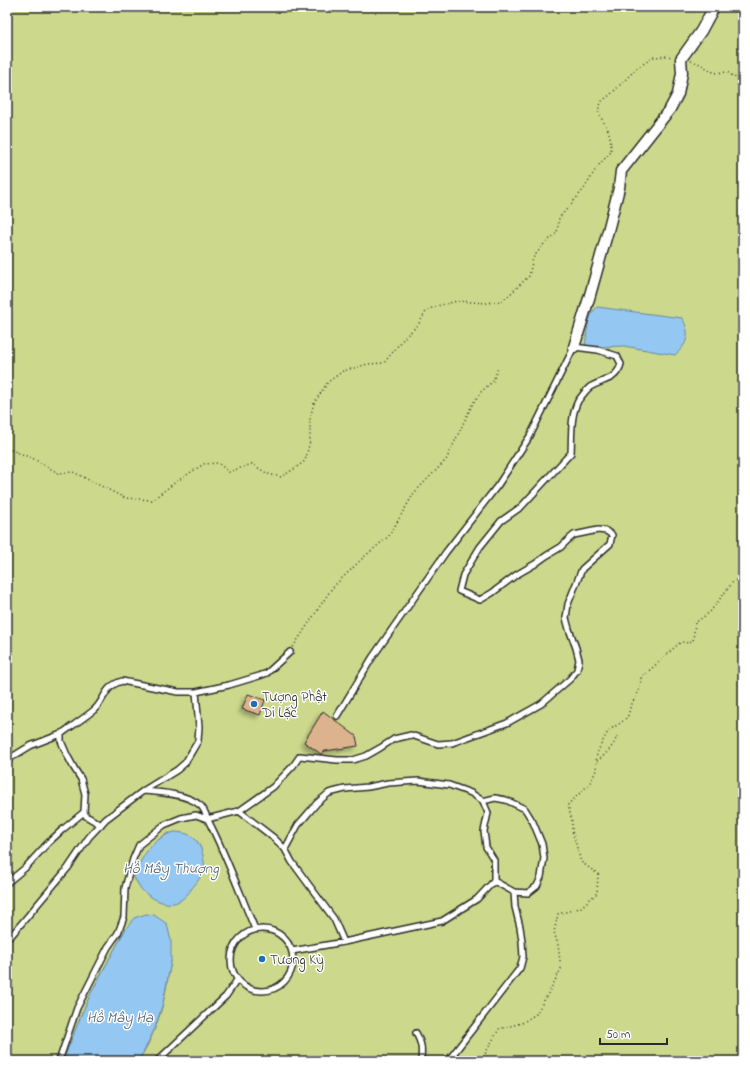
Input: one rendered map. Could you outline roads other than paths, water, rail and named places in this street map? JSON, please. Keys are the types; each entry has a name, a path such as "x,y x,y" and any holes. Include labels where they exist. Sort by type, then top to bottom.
{"street":[{"path":"574,347 607,235 621,171 670,109 678,94 682,73 681,59 701,31 714,7"}],"lane":[{"path":"59,1061 77,1008 108,947 118,933 124,916 125,888 133,859 140,845 164,825 180,818 196,815 207,819 239,812 273,787 300,756 337,760 353,760 366,756 394,739 411,735 438,744 452,743 507,723 541,704 570,679 577,670 579,660 566,618 568,604 582,569 610,544 612,536 606,531 598,530 574,535 561,547 516,575 480,600 459,591 463,575 480,547 492,532 501,522 521,507 571,453 573,416 578,401 589,388 613,377 619,370 621,364 617,356 598,350 574,347 530,436 498,485 446,552 372,658 337,716"},
{"path":"7,760 30,746 61,734 95,708 106,691 116,683 122,681 178,692 196,692 229,685 260,676 267,673 290,652"},
{"path":"7,938 11,936 63,873 89,837 106,819 143,790 177,770 185,763 198,741 200,727 196,692"},
{"path":"61,734 67,755 81,779 84,794 84,812 86,816 101,825"},
{"path":"285,849 298,825 305,816 317,802 330,793 346,789 388,783 418,781 449,785 471,793 483,801 488,813 484,831 486,847 494,860 494,882 477,899 442,921 344,942 292,951"},
{"path":"143,790 190,798 202,806 220,845 255,930"},
{"path":"483,801 495,798 506,800 525,809 533,822 542,844 544,858 541,877 537,886 528,893 514,892 494,882"},
{"path":"7,883 25,868 62,830 84,812"},
{"path":"239,812 274,838 285,849 292,862 334,919 344,942"},
{"path":"446,1061 456,1051 520,968 523,957 522,941 515,907 514,892"},
{"path":"264,929 273,931 288,943 292,951 293,962 291,972 285,982 266,992 255,991 245,987 237,980 232,970 230,960 232,949 237,940 245,933 264,929"},
{"path":"156,1061 226,996 237,980"},
{"path":"416,1033 420,1040 422,1050 421,1061"}],"water":[{"path":"597,307 682,318 687,329 687,338 683,347 675,355 624,346 585,346 589,320"},
{"name":"Hồ Mây Thượng","path":"175,832 190,835 194,838 199,844 203,855 204,865 200,878 187,895 175,903 164,903 154,899 144,892 134,878 136,871 148,849 160,838"},
{"name":"Hồ Mây Hạ","path":"146,914 154,915 167,924 171,941 171,961 163,1003 155,1028 143,1053 138,1061 63,1061 91,993 125,930 134,918"}],"place":[{"name":"Tượng Phật Di Lặc","path":"254,704"},
{"name":"Tương Kỳ","path":"262,959"}]}
